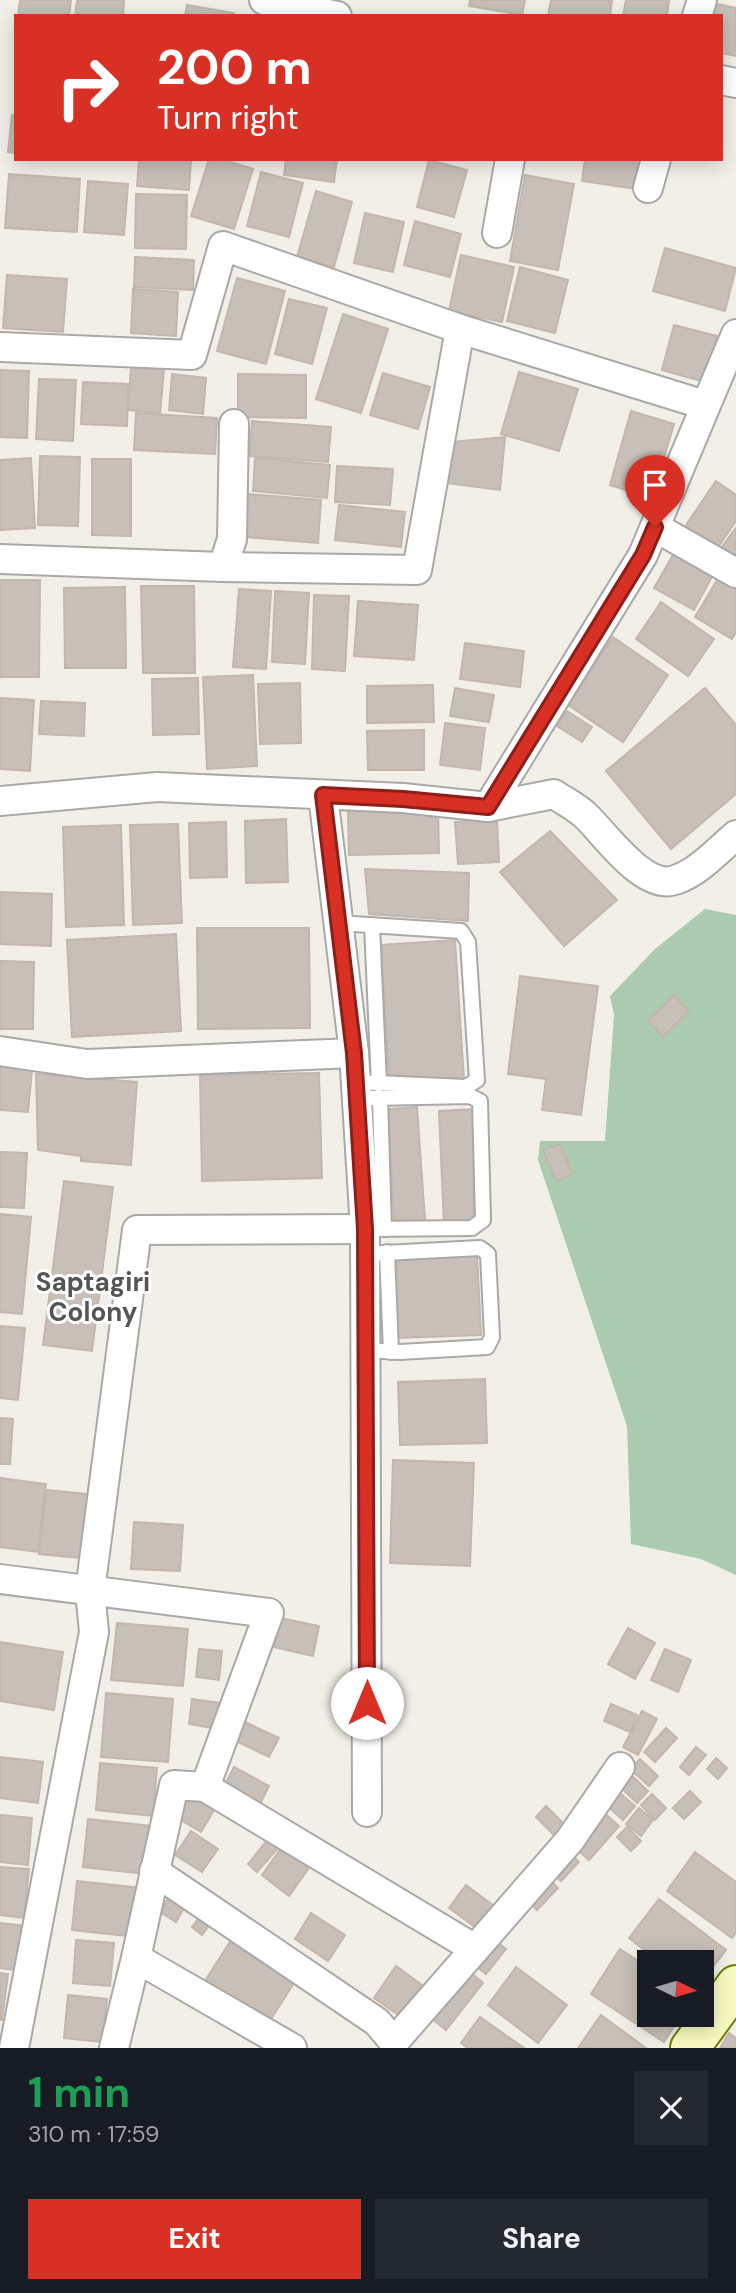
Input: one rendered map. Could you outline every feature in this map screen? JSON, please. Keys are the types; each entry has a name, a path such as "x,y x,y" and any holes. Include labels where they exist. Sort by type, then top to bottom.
{"street":[{"path":"264,0 328,14"},
{"path":"497,233 510,161"},
{"path":"648,188 655,161"},
{"path":"0,347 192,355 223,246 460,329 705,405"},
{"path":"0,559 223,567 417,570 460,329"},
{"path":"488,807 643,555 736,334"},
{"path":"223,567 232,539 234,425"},
{"path":"655,527 736,573"},
{"path":"0,801 157,787 403,799 488,807 554,794 583,813 636,869 656,880 672,882 690,873 736,835"},
{"path":"323,795 354,1053 368,1091 375,1241 379,1351 367,1812"},
{"path":"0,1051 87,1064 354,1053"},
{"path":"14,2048 94,1632 90,1591 137,1230 375,1241"},
{"path":"0,1578 269,1613 205,1787"},
{"path":"154,1871 377,2022 388,2042 475,1949 570,1840 620,1768"},
{"path":"114,2048 174,1785 205,1787 475,1949"},
{"path":"136,1958 292,2048"},
{"path":"690,2048 736,1985"}],"lane":[{"path":"338,923 461,931 468,942 477,1080 466,1087 368,1091"},
{"path":"368,1091 372,925"},
{"path":"368,1091 470,1096 480,1101 483,1220 472,1228 375,1241"},
{"path":"375,1241 480,1248 488,1254 492,1337 487,1347 379,1351"}],"green space":[{"path":"705,909 736,915 736,1575 701,1559 631,1544 627,1426 538,1160 540,1141 605,1141 614,1015 610,996 655,949"}],"building":[{"path":"20,0 71,0 69,14 18,14"},
{"path":"77,0 124,0 123,14 75,14"},
{"path":"470,0 525,0 522,14 469,6"},
{"path":"551,0 612,0 610,14 548,14"},
{"path":"626,0 669,0 667,14 623,14"},
{"path":"708,2 736,8 736,56 723,53 723,14 705,14"},
{"path":"187,5 234,13 234,14 185,14"},
{"path":"12,115 14,153 8,152"},
{"path":"139,161 191,161 189,190 137,186"},
{"path":"208,161 227,161 253,169 234,229 191,216"},
{"path":"286,161 337,161 334,182 284,175"},
{"path":"429,161 467,170 454,217 417,207"},
{"path":"585,161 641,161 637,189 582,181"},
{"path":"261,172 303,183 289,237 247,226"},
{"path":"9,174 80,179 77,232 5,228"},
{"path":"525,175 574,184 558,270 510,261"},
{"path":"88,181 128,184 124,235 84,232"},
{"path":"316,191 352,202 334,267 297,257"},
{"path":"136,194 187,195 186,249 135,248"},
{"path":"365,213 404,222 393,272 354,263"},
{"path":"415,221 461,234 450,277 404,265"},
{"path":"665,248 736,268 725,311 653,291"},
{"path":"461,255 514,267 502,322 449,311"},
{"path":"135,257 194,260 193,290 134,287"},
{"path":"520,267 568,280 555,333 507,321"},
{"path":"7,275 67,279 63,332 3,328"},
{"path":"237,278 285,291 266,364 217,351"},
{"path":"133,289 178,292 176,336 131,333"},
{"path":"289,299 327,308 312,364 275,354"},
{"path":"343,314 388,329 361,413 316,399"},
{"path":"674,325 717,336 705,382 662,370"},
{"path":"131,367 164,370 160,413 128,410"},
{"path":"0,370 29,371 27,438 0,437"},
{"path":"519,372 578,389 559,451 501,434"},
{"path":"383,373 430,387 418,429 370,415"},
{"path":"172,374 206,378 203,414 169,410"},
{"path":"238,374 306,375 306,418 238,417"},
{"path":"39,379 76,380 73,441 36,439"},
{"path":"83,382 128,384 127,426 81,424"},
{"path":"631,411 674,424 652,498 610,485"},
{"path":"136,413 217,418 215,454 134,450"},
{"path":"252,421 331,427 328,462 249,456"},
{"path":"505,437 500,490 446,483 452,442"},
{"path":"40,456 80,457 78,526 38,525"},
{"path":"31,458 35,528 0,530 0,460"},
{"path":"255,458 330,465 327,498 253,491"},
{"path":"92,459 131,459 131,536 92,535"},
{"path":"337,466 393,469 390,505 335,502"},
{"path":"716,481 736,495 736,521 716,550 684,528"},
{"path":"248,494 321,500 318,543 245,537"},
{"path":"339,505 405,512 401,547 335,540"},
{"path":"736,528 736,565 718,552"},
{"path":"675,551 714,573 694,610 654,588"},
{"path":"719,577 736,588 736,632 732,639 695,617"},
{"path":"0,580 40,580 39,677 0,677"},
{"path":"141,586 194,586 195,673 143,673"},
{"path":"125,587 126,668 65,668 64,588"},
{"path":"239,589 271,591 266,669 233,667"},
{"path":"275,591 309,593 305,664 272,662"},
{"path":"314,595 349,596 345,671 312,669"},
{"path":"358,601 418,605 414,660 354,656"},
{"path":"661,602 714,639 688,676 636,639"},
{"path":"613,637 668,675 623,742 568,705"},
{"path":"465,643 524,651 520,687 460,679"},
{"path":"253,675 257,766 207,769 203,677"},
{"path":"198,678 199,734 153,735 152,679"},
{"path":"300,683 301,743 260,744 258,684"},
{"path":"433,685 434,722 367,723 367,686"},
{"path":"455,688 494,695 489,722 450,716"},
{"path":"705,688 736,725 736,794 671,849 606,771"},
{"path":"0,698 34,700 30,771 0,769"},
{"path":"41,701 85,703 84,736 39,734"},
{"path":"567,711 592,727 582,742 557,726"},
{"path":"445,723 485,728 480,770 440,765"},
{"path":"424,730 424,770 368,770 367,731"},
{"path":"438,808 439,853 349,855 348,811"},
{"path":"286,819 288,882 246,883 245,821"},
{"path":"497,819 499,862 458,864 455,822"},
{"path":"226,822 227,877 190,878 189,823"},
{"path":"178,824 182,923 133,925 130,825"},
{"path":"121,825 124,925 66,927 63,827"},
{"path":"550,831 617,900 564,946 500,872"},
{"path":"365,869 469,873 468,921 369,914"},
{"path":"0,892 52,894 51,946 0,944"},
{"path":"197,928 309,928 310,1028 198,1029"},
{"path":"176,934 181,1031 72,1037 67,940"},
{"path":"455,940 464,1081 389,1080 381,945"},
{"path":"0,961 34,962 33,1029 0,1029"},
{"path":"520,976 598,986 581,1115 542,1110 546,1079 508,1074"},
{"path":"674,995 689,1011 663,1037 648,1021"},
{"path":"0,1057 33,1060 28,1112 0,1110"},
{"path":"319,1073 322,1178 202,1181 200,1075"},
{"path":"36,1074 137,1082 131,1165 81,1161 81,1156 38,1150"},
{"path":"417,1107 425,1220 394,1221 388,1109"},
{"path":"474,1109 474,1220 444,1226 439,1111"},
{"path":"560,1144 572,1174 556,1181 543,1150"},
{"path":"0,1152 27,1153 24,1208 0,1207"},
{"path":"64,1181 113,1187 92,1351 43,1345"},
{"path":"0,1214 31,1217 22,1314 0,1312"},
{"path":"477,1254 481,1335 397,1338 393,1258"},
{"path":"0,1326 25,1328 18,1400 0,1398"},
{"path":"485,1379 487,1443 400,1445 398,1382"},
{"path":"0,1418 13,1419 10,1464 0,1464"},
{"path":"393,1460 474,1463 470,1566 390,1563"},
{"path":"0,1478 46,1484 38,1552 0,1547"},
{"path":"46,1490 97,1495 90,1559 39,1554"},
{"path":"134,1522 183,1525 180,1571 131,1569"},
{"path":"280,1618 319,1626 313,1656 274,1647"},
{"path":"117,1623 188,1629 183,1686 111,1680"},
{"path":"628,1628 655,1643 635,1679 608,1664"},
{"path":"0,1642 63,1652 54,1710 0,1701"},
{"path":"199,1649 222,1651 219,1680 196,1677"},
{"path":"665,1649 691,1660 678,1692 651,1680"},
{"path":"106,1693 173,1699 168,1762 101,1757"},
{"path":"192,1699 228,1704 224,1730 189,1724"},
{"path":"611,1704 637,1715 630,1732 604,1721"},
{"path":"642,1711 657,1719 638,1755 623,1747"},
{"path":"245,1722 279,1738 269,1757 236,1741"},
{"path":"666,1728 677,1738 655,1762 644,1752"},
{"path":"696,1747 706,1755 689,1775 680,1767"},
{"path":"0,1757 43,1762 38,1803 0,1798"},
{"path":"716,1758 727,1768 718,1779 707,1769"},
{"path":"640,1759 658,1776 649,1786 630,1769"},
{"path":"100,1763 157,1768 153,1816 96,1810"},
{"path":"234,1767 269,1786 256,1812 220,1794"},
{"path":"629,1773 648,1791 637,1803 618,1785"},
{"path":"189,1789 217,1805 201,1832 174,1816"},
{"path":"615,1789 635,1806 623,1820 603,1802"},
{"path":"690,1791 701,1802 684,1819 673,1808"},
{"path":"652,1794 666,1808 655,1820 641,1805"},
{"path":"546,1806 569,1829 559,1840 536,1817"},
{"path":"639,1808 653,1820 641,1836 626,1824"},
{"path":"603,1812 619,1826 589,1860 572,1845"},
{"path":"0,1815 32,1818 28,1865 0,1862"},
{"path":"88,1819 151,1826 146,1874 83,1867"},
{"path":"627,1827 641,1841 631,1851 617,1837"},
{"path":"191,1831 218,1849 202,1872 175,1855"},
{"path":"268,1839 278,1848 257,1872 248,1864"},
{"path":"282,1847 309,1868 289,1896 262,1875"},
{"path":"568,1851 579,1862 561,1881 550,1871"},
{"path":"695,1852 736,1882 736,1933 732,1938 667,1891"},
{"path":"0,1867 29,1869 24,1918 0,1915"},
{"path":"546,1876 558,1888 537,1910 525,1898"},
{"path":"77,1881 141,1888 136,1937 72,1930"},
{"path":"466,1885 498,1909 482,1932 449,1908"},
{"path":"173,1890 189,1899 176,1922 160,1912"},
{"path":"659,1899 726,1950 714,1966 714,1950 644,1950 629,1938"},
{"path":"205,1910 215,1917 202,1935 192,1927"},
{"path":"311,1913 345,1935 328,1961 295,1939"},
{"path":"0,1923 27,1926 21,1971 0,1968"},
{"path":"237,1931 301,1972 267,2025 203,1984"},
{"path":"490,1937 506,1949 486,1974 471,1962"},
{"path":"76,1940 114,1943 110,1986 73,1983"},
{"path":"620,1949 637,1960 637,2024 591,1994"},
{"path":"396,1966 426,1988 404,2019 374,1998"},
{"path":"464,1967 483,1983 446,2030 426,2014"},
{"path":"516,1967 567,2005 538,2043 488,2005"},
{"path":"0,1973 8,1974 2,2020 0,2020"},
{"path":"68,1995 107,1999 102,2042 64,2038"},
{"path":"601,2015 646,2048 578,2048"},
{"path":"480,2017 524,2048 468,2048 461,2043"},
{"path":"641,2027 674,2027 664,2042"},
{"path":"729,2033 736,2038 736,2048 720,2048"}],"district":[{"name":"Saptagiri Colony","path":"93,1297"}],"route":[{"path":"367,1703 365,1229 354,1053 323,795 488,807 643,555 655,527"}]}
